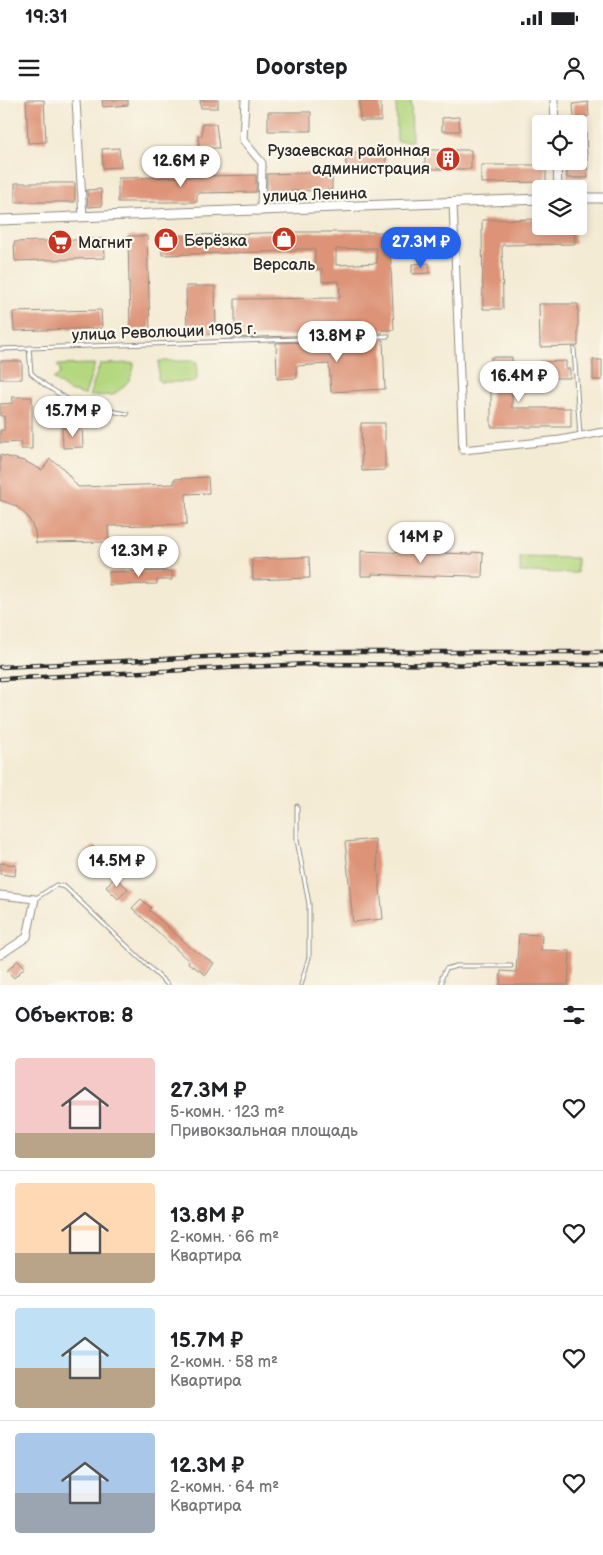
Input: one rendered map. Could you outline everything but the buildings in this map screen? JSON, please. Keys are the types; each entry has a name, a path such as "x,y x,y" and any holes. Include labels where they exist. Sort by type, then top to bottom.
{"street":[{"path":"76,100 83,217"},
{"path":"245,100 243,140 262,163 261,211"},
{"path":"554,100 555,115"},
{"path":"587,198 603,198"},
{"name":"улица Ленина","path":"0,220 532,199"},
{"path":"454,203 463,450 560,440 603,432"},
{"path":"0,895 35,899 27,937 0,955"}],"lane":[{"name":"улица Революции 1905 г.","path":"0,349 388,336"},
{"path":"29,348 31,373 45,385 77,405 127,414"},
{"path":"574,349 580,436"},
{"path":"297,806 297,840 309,904 309,956 301,985"},
{"path":"35,899 56,886 65,887 168,985"},
{"path":"442,985 442,977 446,969 456,966 511,966"}],"green space":[{"path":"396,100 411,100 412,141 397,141"},
{"path":"159,361 196,361 197,379 193,382 160,382 158,380"},
{"path":"134,363 134,368 128,381 113,395 89,396 100,364"},
{"path":"95,364 85,395 69,391 53,379 60,374 60,369 57,365"},
{"path":"520,557 577,558 577,573 520,572"}],"railway":[{"path":"0,667 308,652 603,652"},
{"path":"0,679 308,664 603,665"}],"place":[{"name":"Рузаевская районная администрация","path":"448,159"},
{"name":"Версаль","path":"284,239"},
{"name":"Берёзка","path":"166,240"},
{"name":"Магнит","path":"60,242"}]}
